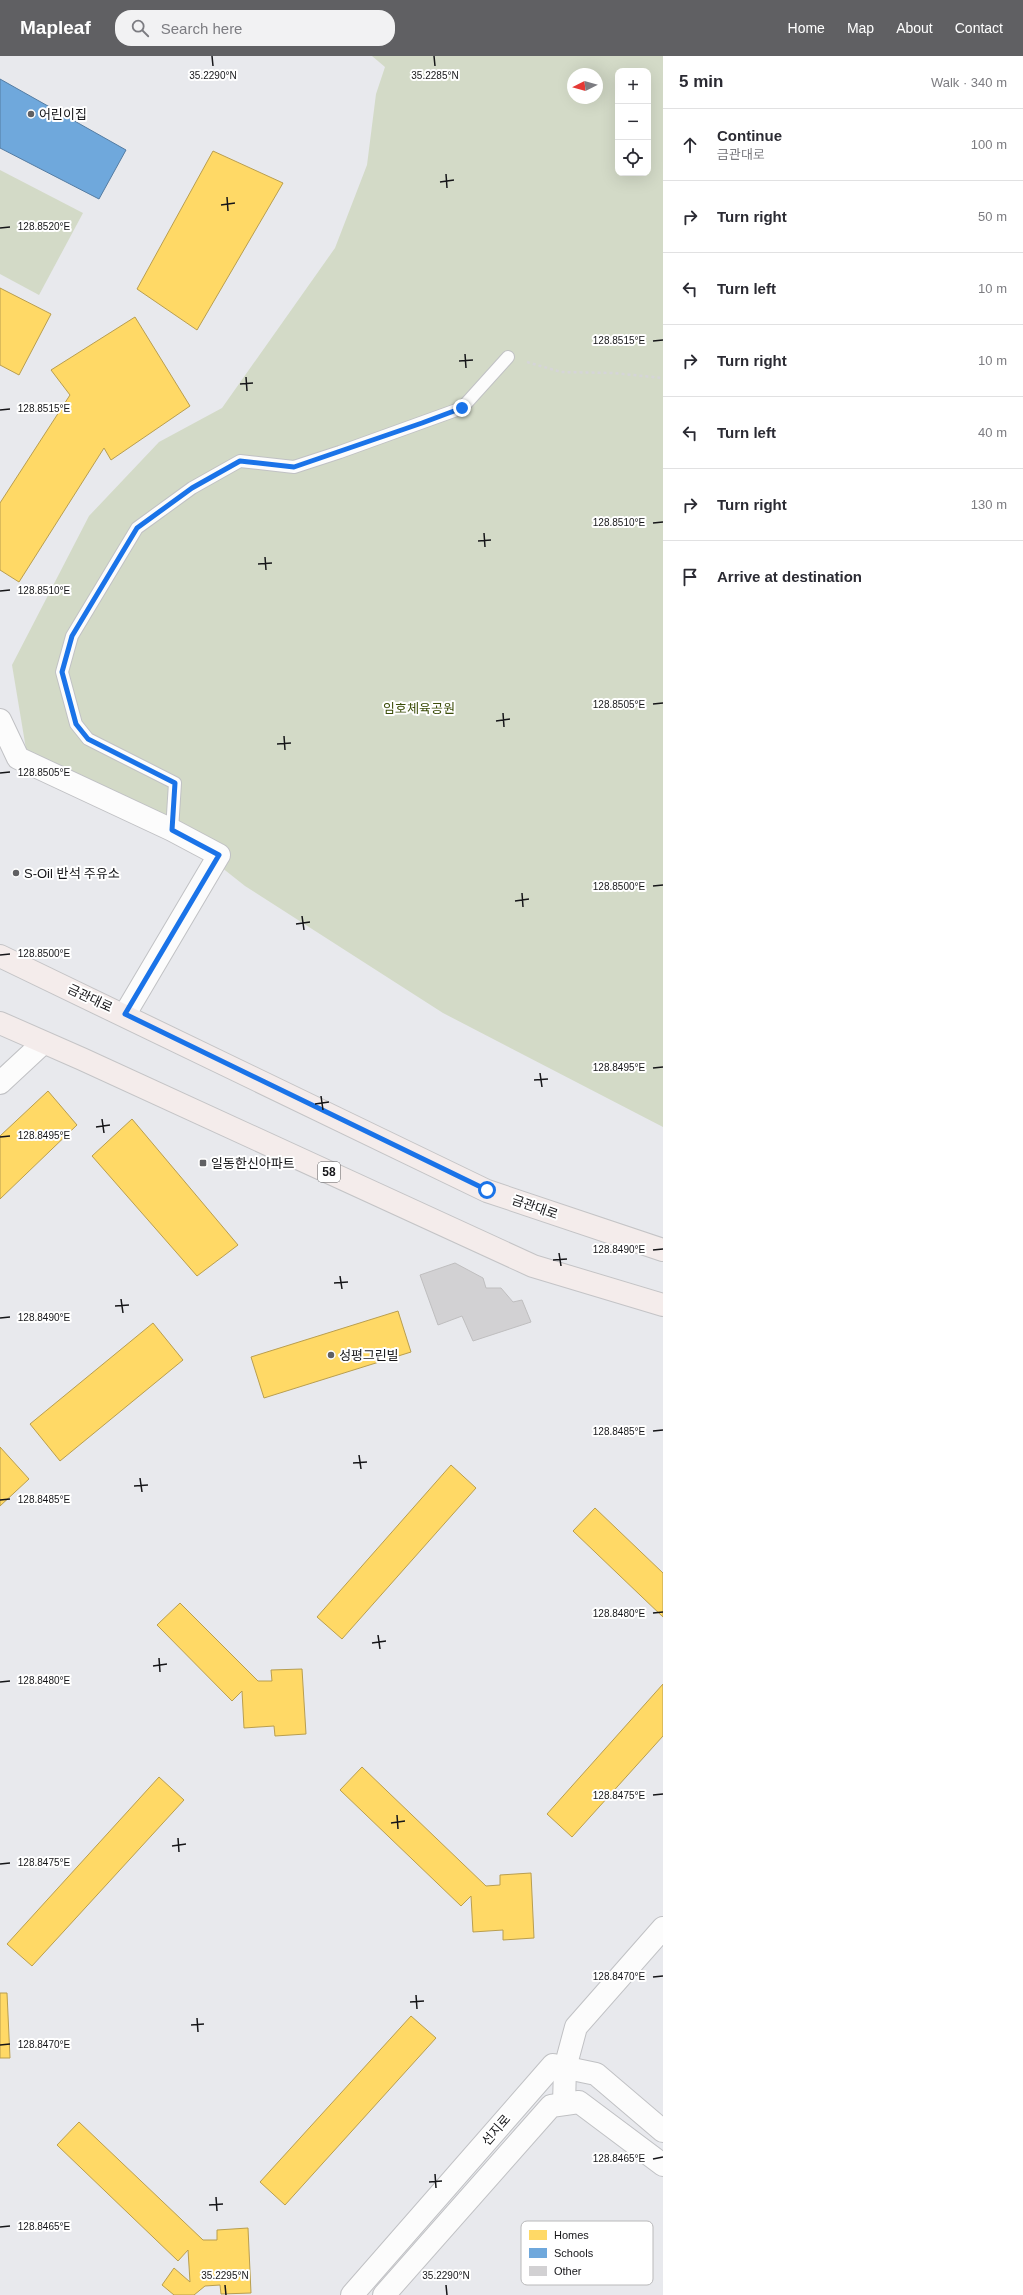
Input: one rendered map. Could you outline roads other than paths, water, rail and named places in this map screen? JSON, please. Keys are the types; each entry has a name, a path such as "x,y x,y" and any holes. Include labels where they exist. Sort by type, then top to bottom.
{"main road":[{"name":"금관대로","path":"0,956 125,1014 487,1190 663,1250"},
{"name":"58","path":"0,1024 96,1065 533,1266 663,1305"}],"street":[{"path":"0,720 18,758 172,830 219,855 125,1014"},
{"path":"0,1083 43,1043"},
{"path":"564,2104 565,2068 576,2027 663,1928"},
{"name":"선지로","path":"352,2295 553,2066 596,2074 663,2131"},
{"name":"선지로","path":"384,2295 551,2106 580,2102 663,2164"}],"lane":[{"path":"172,830 175,783 88,739 76,724 62,672 72,636 137,528 192,488 240,461 294,467 392,434 462,408 508,357"}],"place":[{"name":"어린이집","path":"31,114"},
{"name":"S-Oil 반석 주유소","path":"16,873"},
{"name":"일동한신아파트","path":"203,1163"},
{"name":"성평그린빌","path":"331,1355"}],"park label":[{"name":"임호체육공원","path":"419,708"}]}
